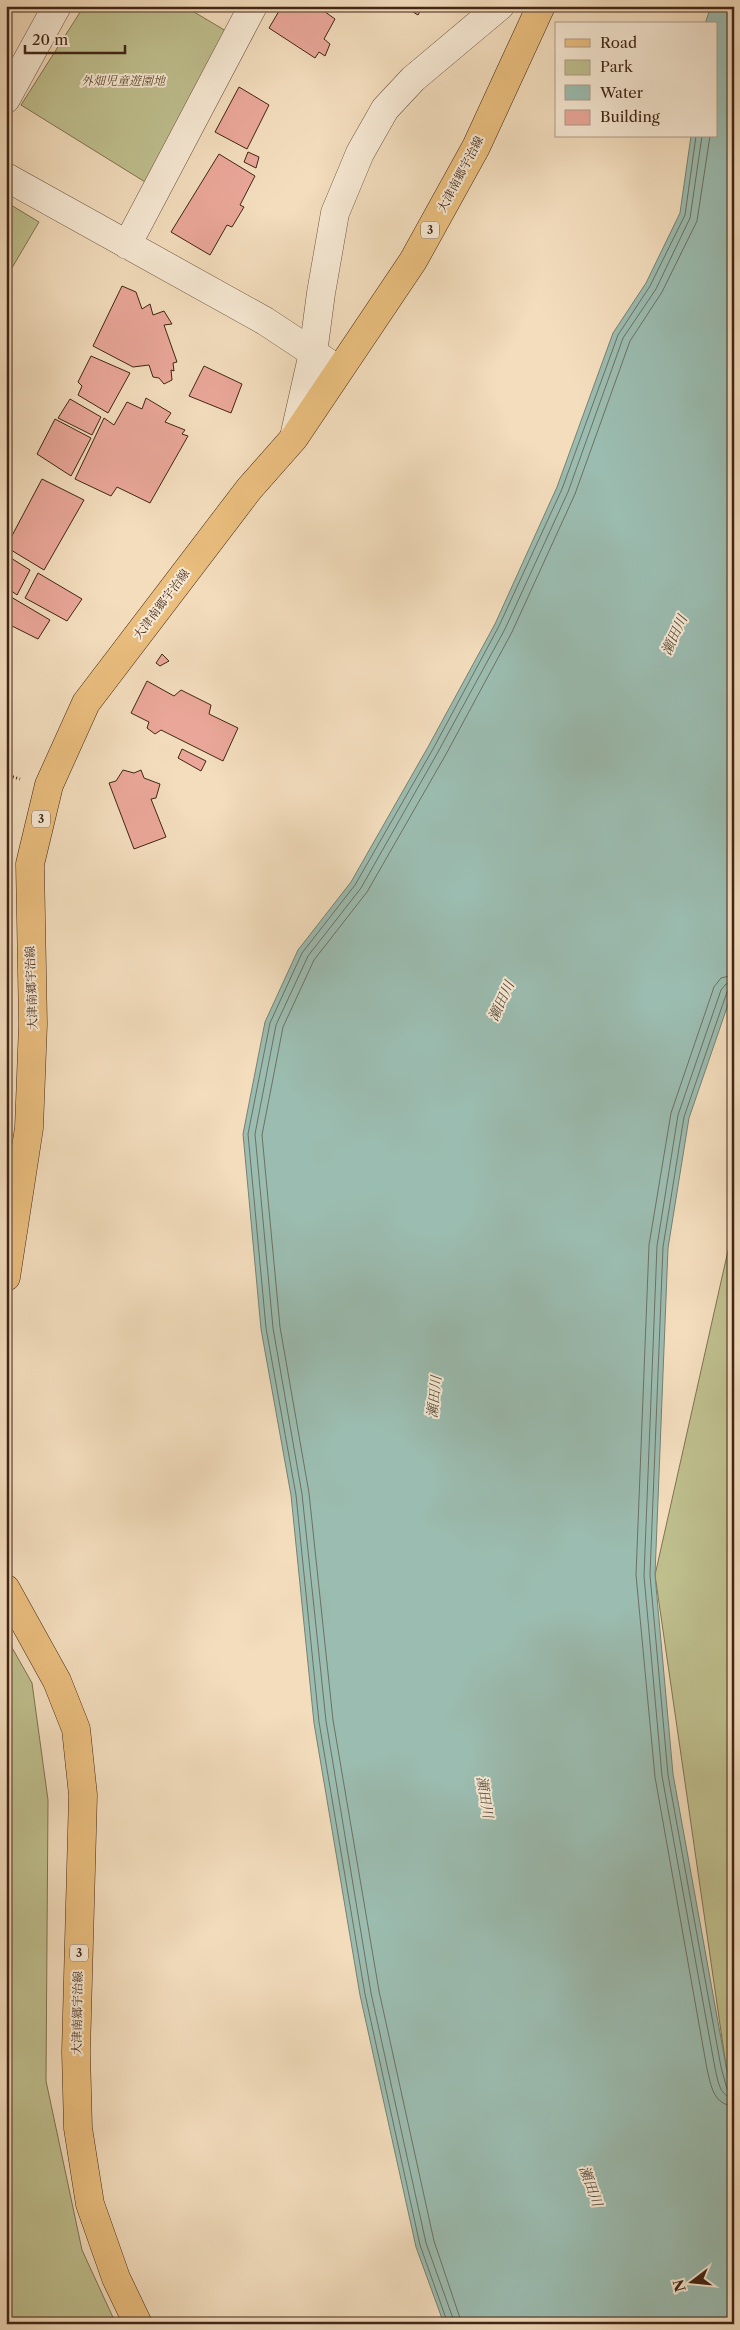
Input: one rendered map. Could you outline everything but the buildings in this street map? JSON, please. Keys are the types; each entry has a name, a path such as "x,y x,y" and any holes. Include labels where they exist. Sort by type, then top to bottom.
{"main road":[{"name":"大津南郷宇治線","path":"6,1277 29,1128 33,1024 30,864 49,785 86,703 248,489 294,438 413,261 476,147 541,6"},
{"name":"大津南郷宇治線","path":"6,1589 56,1681 76,1730 83,1795 76,2052 78,2128 90,2204 116,2278 138,2324"}],"street":[{"path":"6,99 57,6"},
{"path":"127,245 253,6"},
{"path":"294,438 313,353 335,214 360,152 385,109 413,79 500,6"},
{"path":"6,177 265,321 339,369"}],"green space":[{"name":"外畑児童遊園地","path":"84,6 184,6 231,34 150,185 21,105"},
{"path":"6,202 39,222 6,278"},
{"path":"734,1224 734,2091 726,2066 655,1575"},
{"path":"6,1637 32,1683 48,1800 46,2081 82,2250 116,2324 6,2324"}],"water":[{"name":"瀬田川","path":"711,6 734,6 734,987 689,1118 668,1248 655,1575 673,1774 726,2066 734,2096 734,2324 444,2324 416,2247 360,1995 314,1723 291,1495 261,1329 243,1134 265,1022 298,950 351,882 495,624 557,487 613,333 646,283 680,213 691,138 718,138 718,22 706,22"}]}
